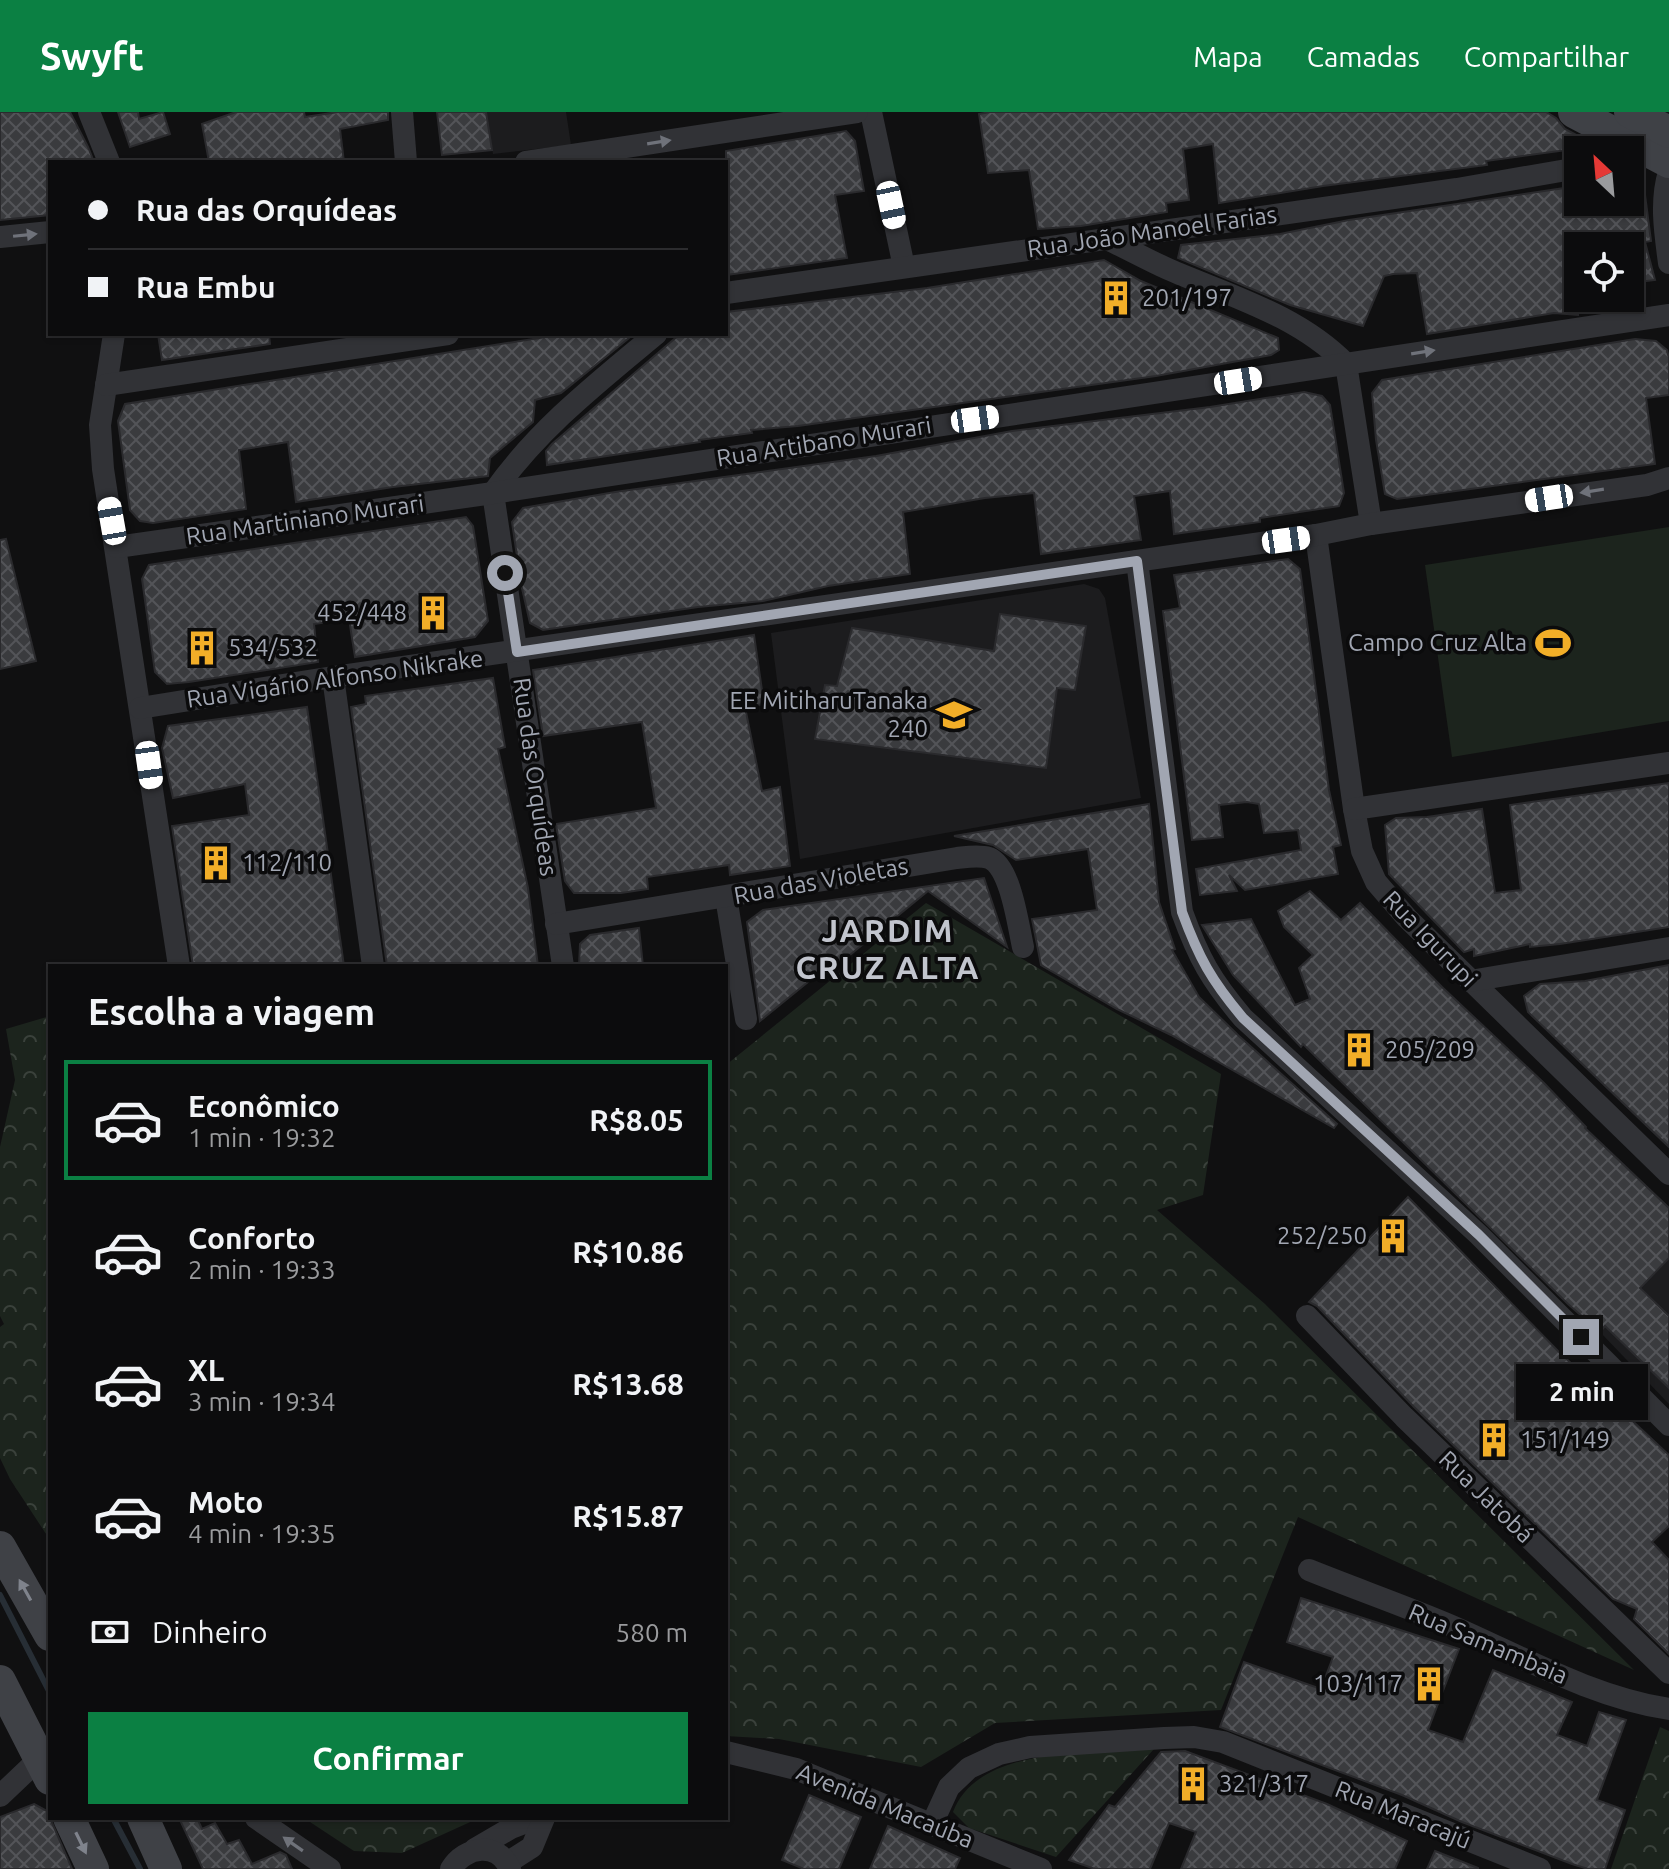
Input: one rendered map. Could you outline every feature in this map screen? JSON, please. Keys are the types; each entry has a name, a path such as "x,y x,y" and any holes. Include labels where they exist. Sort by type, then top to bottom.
{"street":[{"path":"89,112 108,160"},
{"path":"402,112 406,160"},
{"path":"539,160 857,112"},
{"path":"871,112 904,267"},
{"path":"1574,112 1628,129 1669,132"},
{"path":"1628,129 1669,162"},
{"name":"Rua João Manoel Farias","path":"728,293 1457,189 1564,170"},
{"path":"1669,172 1664,213 1669,263"},
{"path":"0,237 48,232"},
{"path":"1107,239 1256,305 1326,344 1346,364 1371,524"},
{"path":"1346,364 1669,315"},
{"path":"114,336 100,425 103,469 179,964"},
{"path":"106,385 435,336"},
{"path":"493,493 513,464 571,404 654,336"},
{"name":"Rua Artibano Murari","path":"493,493 1346,364"},
{"name":"Rua Vigário Alfonso Nikrake","path":"140,708 333,677 1316,535 1371,524 1647,485 1669,478"},
{"name":"Rua Martiniano Murari","path":"117,547 493,493"},
{"name":"Rua das Orquídeas","path":"493,493 563,964"},
{"name":"Rua Igurupi","path":"1316,535 1354,809 1362,851 1376,882 1470,981 1669,1174"},
{"path":"1137,561 1182,912 1196,950 1214,984 1243,1018 1479,1235 1669,1425"},
{"path":"333,677 373,964"},
{"path":"1354,809 1669,763"},
{"name":"Rua das Violetas","path":"556,924 957,858 986,857 995,861 1007,878 1023,947"},
{"path":"726,897 746,1019"},
{"path":"1470,981 1669,948"},
{"name":"Rua Jatobá","path":"1307,1316 1404,1417 1669,1673"},
{"path":"0,1547 48,1631"},
{"name":"Rua Samambaia","path":"1309,1570 1450,1626 1585,1686 1669,1709"},
{"path":"0,1681 45,1768 0,1796"},
{"name":"Rua Maracajú","path":"932,1824 949,1787 969,1768 999,1754 1030,1747 1194,1737 1223,1742 1540,1869"},
{"name":"Avenida Macaúba","path":"728,1752 796,1769 1041,1869"},
{"path":"70,1820 93,1869"},
{"path":"144,1820 166,1869"},
{"path":"259,1820 330,1869"},
{"path":"461,1859 511,1828 532,1820"},
{"path":"436,1869 490,1851 511,1867 532,1847 543,1820"}],"shaded area":[{"path":"486,112 566,112 571,145 493,154"},
{"name":"EE MitiharuTanaka 240","path":"1084,584 1099,589 1105,598 1141,798 800,859 771,633"},
{"path":"1669,1258 1669,1404 1600,1332"}],"green space":[{"name":"Campo Cruz Alta","path":"1669,527 1669,721 1452,757 1425,565"},
{"path":"926,903 1221,1074 1203,1195 1157,1210 1265,1304 1634,1670 1298,1517 1221,1710 995,1723 921,1767 779,1739 728,1736 728,1063"},
{"path":"48,1017 48,1537 0,1458 0,1327 4,1324 0,1316 0,1147 15,1080 6,1029"},
{"path":"1660,1727 1669,1731 1669,1869 1611,1869"},
{"path":"1154,1749 1056,1857 969,1828 953,1812 966,1790 987,1774 1012,1764 1071,1753"},
{"path":"307,1820 475,1820 402,1853 354,1851"}],"building":[{"path":"0,112 70,112 93,160 48,160 48,215 0,220"},
{"path":"118,112 138,112 139,119 163,112 170,134 130,147"},
{"path":"236,112 304,112 305,117 338,112 388,112 388,120 340,129 344,160 209,160 202,124"},
{"path":"437,112 486,112 492,150 442,155"},
{"path":"1546,112 1578,136 1564,136 1564,150 1486,161 1487,165 1219,203 1213,144 1183,149 1189,200 1166,203 1167,212 1081,226 1038,229 1029,170 988,173 979,114"},
{"path":"846,131 855,141 864,191 835,195 847,258 728,275 726,151"},
{"path":"1644,187 1651,241 1645,242 1655,280 1644,281 1644,232 1564,232 1564,312 1578,312 1578,315 1554,313 1427,334 1417,273 1384,276 1363,326 1290,305 1178,258 1181,245 1280,234 1349,220 1564,188 1564,216 1644,216"},
{"path":"1104,260 1141,281 1278,338 1279,350 1271,355 1156,376 751,430 752,433 700,442 547,465 546,451 552,444 678,336 728,336 728,312 927,288"},
{"path":"158,336 269,336 270,344 162,360"},
{"path":"551,336 632,336 561,393 535,400 533,422 490,458 488,476 296,502 288,442 239,450 246,509 153,523 140,521 130,510 118,421 125,404"},
{"path":"1635,339 1656,341 1667,350 1669,358 1669,395 1646,398 1655,464 1397,499 1385,494 1372,393 1382,380"},
{"path":"1304,392 1322,396 1330,405 1344,493 1339,506 1260,518 1260,522 1174,534 1170,491 1134,496 1141,540 1041,554 1034,493 985,498 903,512 910,574 828,586 763,601 698,607 543,630 530,623 512,522 523,508 615,492 876,456 1012,431 1210,407"},
{"path":"466,517 473,526 488,621 475,637 355,657 349,619 314,624 318,662 167,684 155,672 142,579 149,565"},
{"path":"6,539 36,661 0,669 0,540"},
{"path":"1288,559 1300,569 1329,790 1341,845 1333,847 1338,874 1245,890 1229,875 1237,891 1200,895 1196,869 1301,850 1298,830 1264,833 1259,804 1247,802 1219,805 1223,837 1192,840 1163,611 1180,608 1174,575"},
{"path":"1000,614 1086,626 1075,690 1057,688 1046,768 815,739 825,685 837,686 852,628 994,651"},
{"path":"754,635 764,704 745,707 762,791 780,787 790,866 730,875 729,865 647,877 648,889 621,893 574,893 565,881 556,824 656,808 642,722 543,736 533,670"},
{"path":"493,678 505,747 498,749 528,888 538,964 387,964 351,707 366,704 365,696"},
{"path":"307,707 344,964 193,964 172,826 249,815 245,784 173,798 162,748 168,726"},
{"path":"1669,783 1669,927 1560,944 1530,947 1530,944 1474,956 1474,949 1464,952 1389,874 1385,825 1396,818 1482,809 1495,893 1521,890 1510,805"},
{"path":"1149,804 1159,902 1175,949 1172,950 1199,997 1337,1124 1334,1128 1041,965 1032,919 1097,910 1088,849 1016,860 993,845 954,836"},
{"path":"984,878 1007,947 928,891 840,963 824,969 760,1021 747,922 763,910"},
{"path":"1310,891 1341,920 1360,903 1669,1208 1669,1258 1640,1288 1669,1316 1669,1388 1605,1326 1600,1332 1568,1304 1303,1044 1301,1047 1233,975 1202,925 1251,919 1295,1005 1310,999 1299,968 1313,955 1284,927 1278,911"},
{"path":"639,928 643,964 579,964 580,944 590,935"},
{"path":"1669,965 1669,1147 1528,1012 1524,996 1540,984 1585,981"},
{"path":"1408,1197 1558,1351 1669,1455 1669,1526 1652,1542 1669,1560 1669,1654 1634,1619 1637,1609 1613,1599 1414,1407 1317,1306 1309,1302"},
{"path":"1301,1598 1459,1649 1428,1730 1463,1742 1493,1670 1572,1702 1557,1735 1587,1746 1599,1712 1626,1720 1597,1800 1625,1810 1605,1869 1588,1869 1572,1864 1462,1822 1402,1795 1220,1727 1244,1662 1321,1689 1333,1657 1287,1642"},
{"path":"1185,1751 1327,1804 1407,1841 1395,1869 1181,1869 1196,1832 1169,1823 1150,1869 1095,1869 1069,1860 1109,1805 1115,1807 1161,1752"},
{"path":"809,1795 861,1817 839,1869 804,1869 782,1860"},
{"path":"34,1804 47,1811 48,1820 51,1820 72,1869 0,1869 0,1817"},
{"path":"180,1820 198,1820 202,1829 215,1823 227,1844 239,1840 252,1864 280,1852 286,1855 292,1869 203,1869"},
{"path":"888,1826 960,1858 955,1869 870,1869"},
{"path":"1435,1851 1478,1868 1478,1869 1427,1869"}],"waterway":[{"path":"0,1595 48,1689"},
{"path":"114,1820 140,1869"}],"place":[{"name":"201/197","path":"1116,298"},
{"name":"452/448","path":"433,613"},
{"name":"Campo Cruz Alta","path":"1553,643"},
{"name":"534/532","path":"202,648"},
{"name":"EE MitiharuTanaka 240","path":"954,715"},
{"name":"112/110","path":"216,863"},
{"name":"205/209","path":"1359,1050"},
{"name":"252/250","path":"1393,1236"},
{"name":"151/149","path":"1494,1440"},
{"name":"103/117","path":"1429,1684"},
{"name":"321/317","path":"1193,1784"}],"district":[{"name":"JARDIM CRUZ ALTA","path":"888,950"}],"route":[{"path":"505,573 517,652 1137,561 1182,912 1196,950 1214,984 1243,1018 1479,1235 1581,1337"}]}
